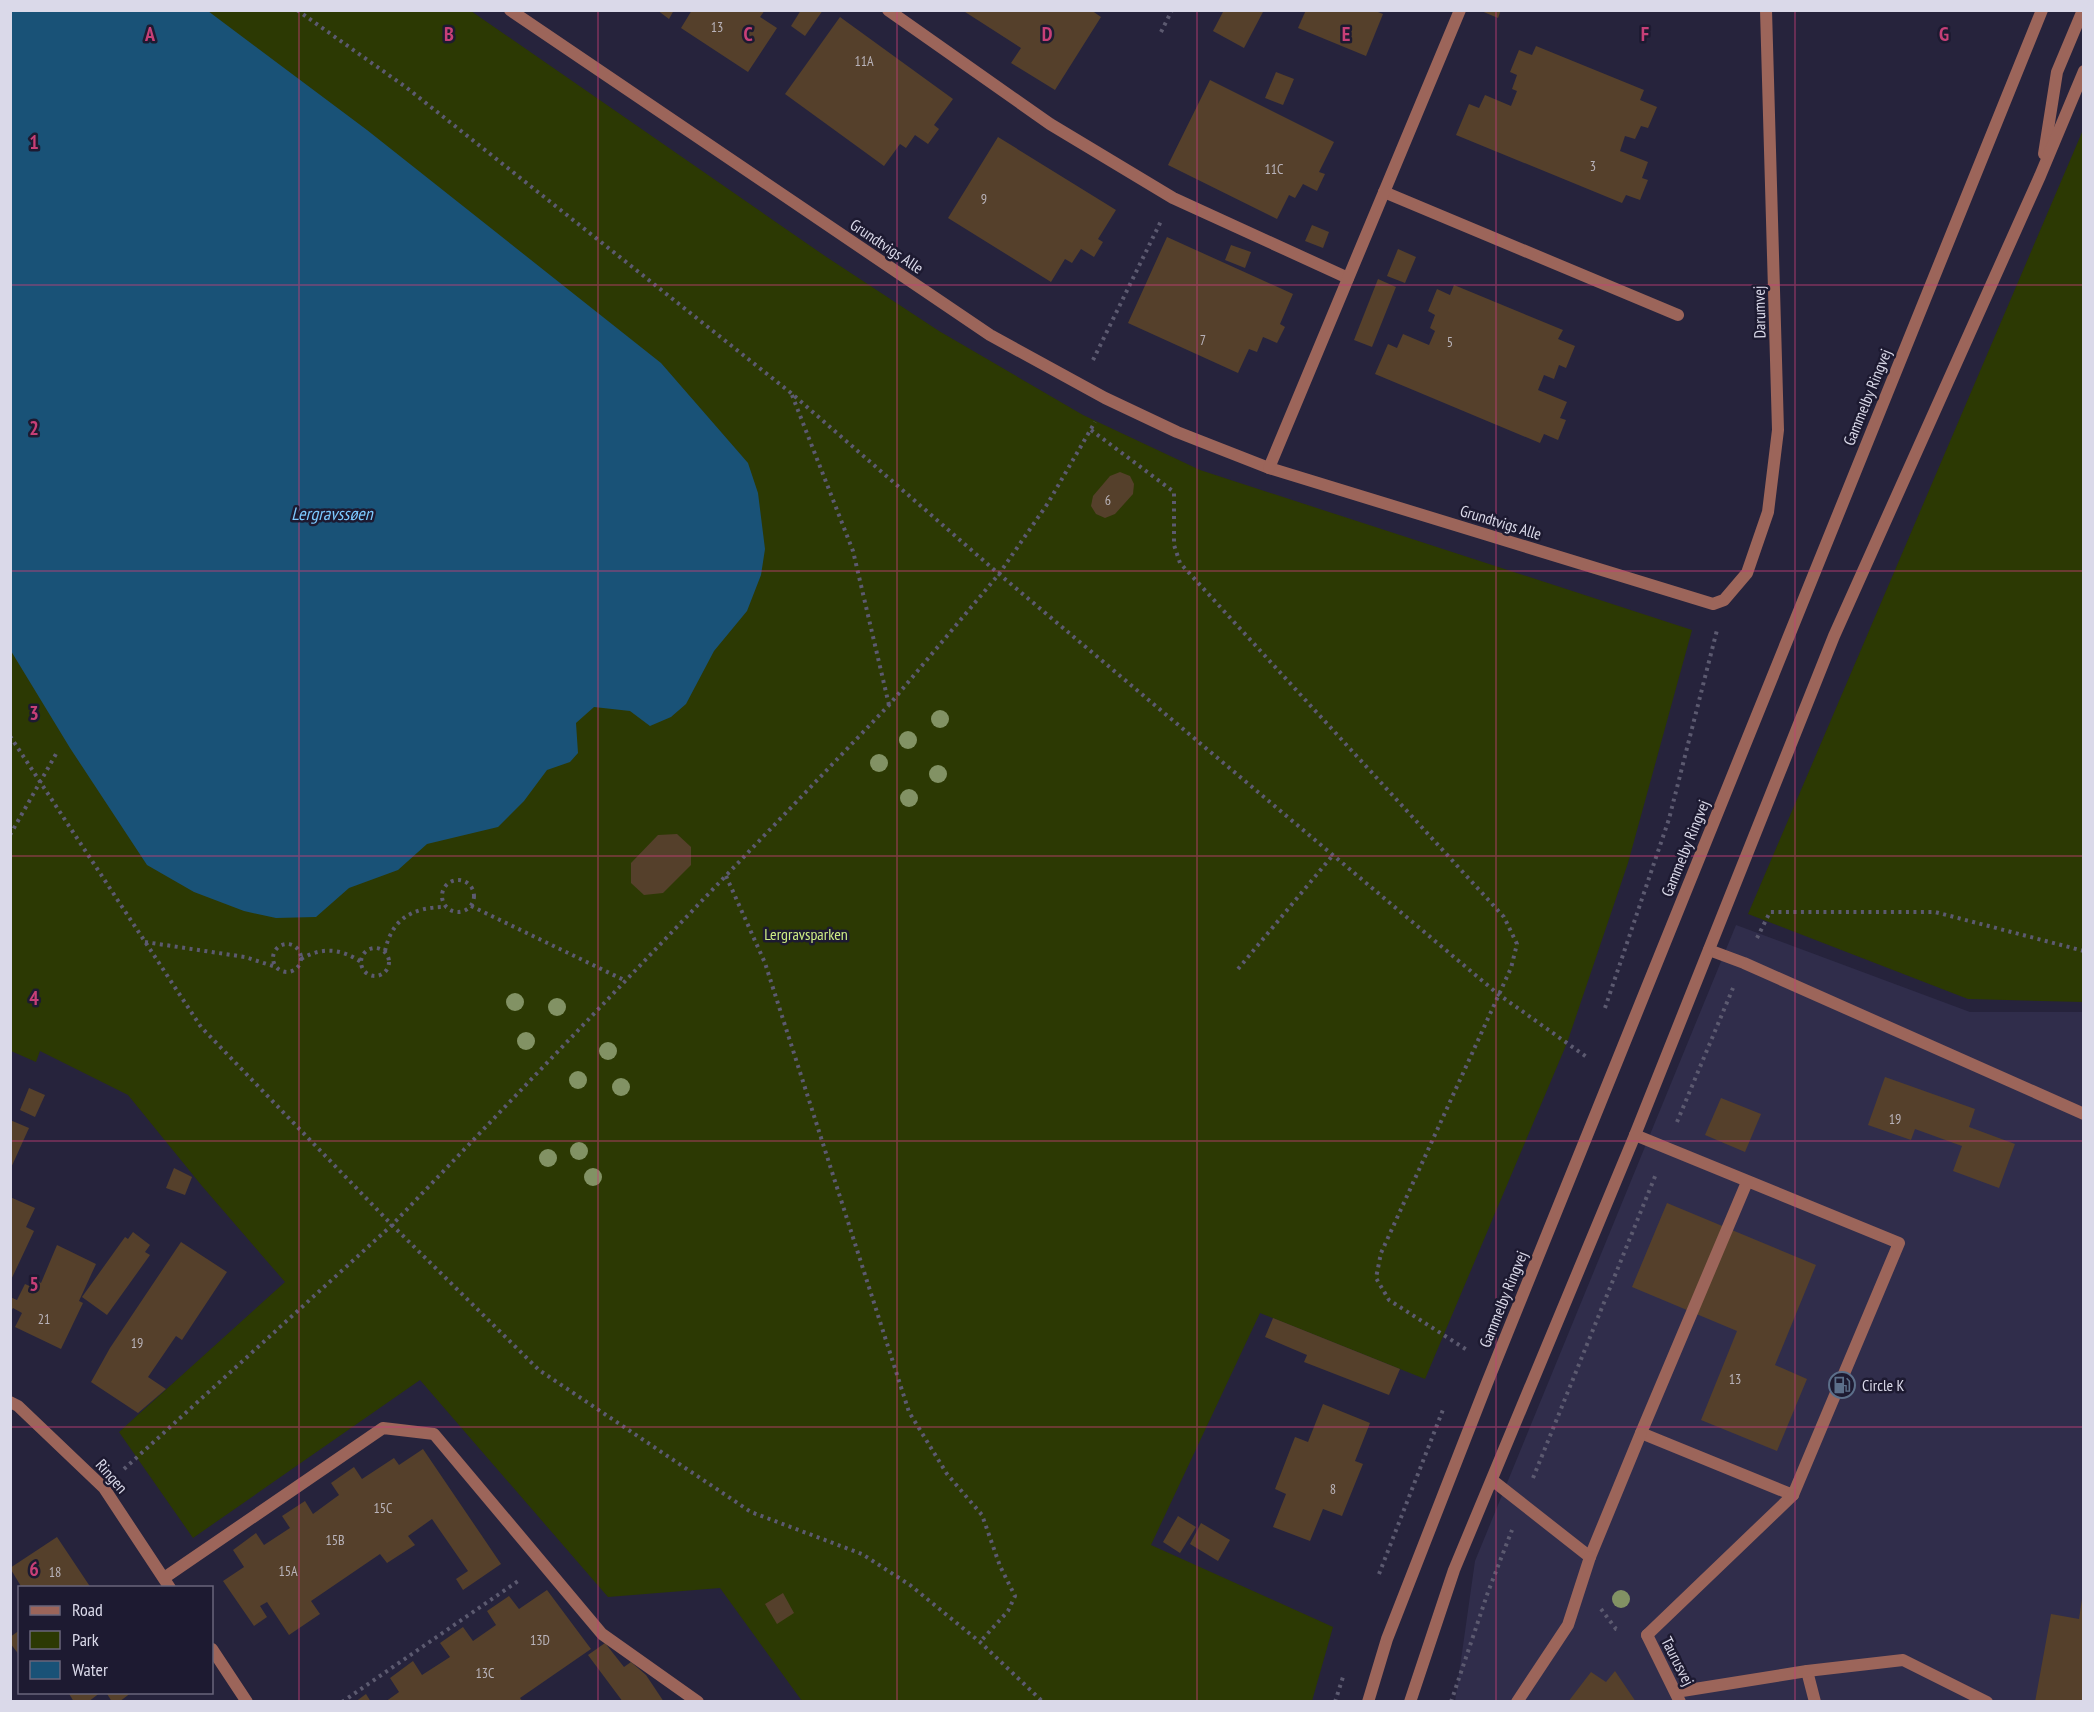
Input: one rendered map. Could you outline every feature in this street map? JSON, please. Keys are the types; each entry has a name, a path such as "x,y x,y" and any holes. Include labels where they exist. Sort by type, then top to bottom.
{"street":[{"name":"Grundtvigs Alle","path":"510,10 990,335 1105,398 1177,432 1269,468 1661,589 1713,604 1724,600"},
{"path":"888,10 1050,124 1173,198 1348,278"},
{"path":"1269,468 1460,10"},
{"name":"Darumvej","path":"1724,600 1747,573 1768,512 1778,430 1766,10"},
{"name":"Gammelby Ringvej","path":"1368,1701 1387,1639 1487,1383 2042,10"},
{"path":"2040,176 2057,72 2083,10"},
{"path":"1410,1701 1454,1569 1635,1135 1834,636 2040,176 2084,71"},
{"path":"1384,192 1678,315"},
{"path":"1709,950 1744,963 2084,1114"},
{"path":"1635,1135 1899,1243 1793,1495 1647,1635"},
{"path":"1517,1701 1568,1625 1590,1557 1747,1182"},
{"name":"Ringen","path":"10,1402 18,1406 104,1488 167,1583"},
{"path":"167,1583 383,1428 434,1434 603,1634 698,1701"},
{"path":"1641,1433 1793,1495"},
{"path":"1492,1480 1522,1506 1590,1557"},
{"name":"Taurusvej","path":"1647,1635 1678,1697"},
{"path":"213,1650 247,1701"},
{"path":"1678,1697 1807,1671 1903,1660 1987,1701"},
{"path":"1807,1671 1815,1701"}],"path":[{"path":"297,10 406,88 791,393 999,574 1498,994 1588,1058"},
{"path":"1161,32 1172,10"},
{"path":"1081,385 1173,198"},
{"path":"791,393 853,551 889,705"},
{"path":"104,1488 392,1225 889,705 999,574 1048,503 1091,430 1105,398"},
{"path":"1091,430 1174,492 1174,545 1180,563 1504,917 1517,944 1511,968 1381,1253 1376,1278 1389,1300 1467,1350"},
{"path":"1603,1015 1669,819 1724,600"},
{"path":"10,736 201,1027 392,1225 539,1370 752,1512 862,1554 910,1585 980,1642 1042,1701"},
{"path":"10,835 56,754"},
{"path":"1239,969 1333,855"},
{"path":"726,876 765,963 909,1412 947,1474 982,1515 1000,1566 1015,1596 1008,1611 980,1642"},
{"path":"457,879 471,886 474,896 471,906 459,912 447,907 443,903 442,893 447,884 457,879"},
{"path":"471,906 626,981"},
{"path":"300,960 312,952 326,950 346,954 361,962 368,974 381,975 389,964 385,951 392,931 408,914 420,909 447,907"},
{"path":"1451,1701 1488,1592 1666,1148 1744,963 1770,912 1935,912 2084,951"},
{"path":"145,942 245,957 276,967 282,972 291,972 298,967 300,960 296,948 283,945 273,954 276,967"},
{"path":"361,962 364,953 372,948 385,951"},
{"path":"1584,1069 1592,1048"},
{"path":"1463,1361 1472,1339"},
{"path":"1379,1576 1446,1403"},
{"path":"1590,1557 1595,1600 1616,1629 1647,1635"},
{"path":"342,1701 544,1564"},
{"path":"1335,1701 1344,1676"}],"shaded area":[{"path":"1736,925 1970,1012 2083,1012 2083,1701 1455,1702 1475,1561"}],"green space":[{"name":"Lergravsparken","path":"11,11 471,11 825,256 939,331 1083,415 1200,470 1692,630 1628,863 1567,1043 1425,1379 1260,1313 1151,1545 1333,1627 1312,1701 802,1701 720,1588 608,1597 420,1380 193,1538 119,1432 285,1282 202,1186 128,1095 40,1051 36,1062 11,1051"},
{"path":"2083,130 2083,1002 1968,999 1748,914"}],"water":[{"name":"Lergravssøen","path":"10,11 208,11 367,130 661,363 748,463 758,493 765,549 761,575 747,611 714,651 686,704 671,717 650,726 630,711 594,707 576,723 578,753 570,762 547,770 524,801 498,827 427,844 398,870 349,888 316,917 276,918 244,911 194,892 147,865 70,748 11,651"}],"building":[{"path":"657,10 674,10 669,19"},
{"path":"692,10 765,10 760,17 777,28 748,72 681,28"},
{"path":"801,10 823,10 805,36 791,26"},
{"path":"962,10 1091,10 1101,17 1055,90 1011,63 1021,48"},
{"path":"1224,10 1264,10 1244,48 1213,31"},
{"path":"1306,10 1373,10 1383,14 1366,56 1298,28"},
{"path":"1479,10 1501,10 1498,18"},
{"path":"840,17 953,99 934,125 939,129 928,144 915,135 906,148 900,144 884,166 785,94"},
{"path":"1536,46 1644,90 1640,100 1657,107 1648,128 1641,126 1635,139 1625,136 1620,151 1648,162 1642,178 1648,180 1640,200 1626,195 1622,203 1456,135 1469,104 1479,108 1485,95 1511,106 1517,91 1512,89 1517,75 1510,72 1519,50 1532,55"},
{"path":"1276,72 1294,79 1283,105 1265,98"},
{"path":"1210,80 1334,142 1319,172 1325,174 1317,191 1303,184 1295,198 1289,195 1277,219 1168,165"},
{"path":"998,137 1116,210 1098,239 1103,242 1094,257 1081,249 1072,263 1065,259 1051,282 948,218"},
{"path":"1312,225 1329,232 1323,248 1305,241"},
{"path":"1167,237 1293,294 1280,324 1285,327 1277,343 1263,337 1257,352 1249,349 1238,373 1128,323"},
{"path":"1231,245 1251,252 1245,268 1225,260"},
{"path":"1398,249 1416,257 1405,283 1387,276"},
{"path":"1378,279 1396,287 1372,347 1354,340"},
{"path":"1454,285 1563,330 1558,339 1575,346 1566,368 1559,365 1554,379 1544,375 1538,390 1567,402 1560,418 1566,420 1558,440 1544,434 1540,443 1375,374 1388,344 1397,348 1403,334 1429,345 1435,331 1430,328 1435,315 1428,311 1437,289 1450,295"},
{"path":"1120,472 1130,476 1134,484 1133,494 1115,514 1105,518 1096,514 1091,506 1093,496 1110,476"},
{"path":"677,834 691,847 691,865 663,893 644,895 631,883 631,863 658,835"},
{"path":"1885,1077 1975,1109 1969,1127 2015,1144 1999,1188 1953,1171 1962,1146 1915,1129 1911,1140 1868,1125"},
{"path":"29,1088 45,1095 35,1117 20,1110"},
{"path":"1721,1098 1761,1114 1745,1152 1705,1135"},
{"path":"10,1120 29,1128 10,1170"},
{"path":"174,1168 192,1177 185,1195 166,1188"},
{"path":"10,1197 35,1208 26,1227 34,1231 10,1282"},
{"path":"1667,1203 1816,1265 1775,1365 1807,1379 1777,1451 1701,1420 1737,1331 1632,1287"},
{"path":"133,1232 150,1245 145,1252 150,1255 107,1315 82,1297 125,1237 128,1239"},
{"path":"181,1242 227,1272 182,1340 176,1336 148,1377 166,1389 138,1413 91,1382 110,1348"},
{"path":"57,1245 96,1264 79,1301 83,1303 61,1349 15,1327 22,1313 13,1308 10,1312 10,1297 17,1300 25,1284 34,1288 37,1281 41,1283"},
{"path":"1273,1318 1400,1369 1389,1395 1304,1362 1307,1355 1265,1337"},
{"path":"1323,1404 1370,1423 1355,1461 1363,1464 1342,1516 1323,1509 1310,1541 1273,1527 1286,1494 1275,1489 1295,1437 1308,1442"},
{"path":"423,1449 501,1564 463,1590 456,1579 468,1571 432,1519 408,1536 415,1545 387,1563 380,1554 311,1601 320,1614 289,1635 267,1602 260,1606 267,1617 254,1626 223,1581 244,1567 233,1550 256,1533 264,1545 290,1528 282,1516 305,1501 313,1514 339,1495 331,1483 354,1467 362,1479 394,1458 399,1465"},
{"path":"1178,1516 1196,1527 1180,1553 1163,1542"},
{"path":"1201,1523 1230,1540 1218,1561 1190,1544"},
{"path":"57,1537 90,1586 21,1586 10,1568"},
{"path":"547,1590 591,1649 520,1698 523,1702 385,1702 399,1692 390,1678 413,1661 422,1675 450,1657 440,1643 463,1627 473,1641 496,1625 487,1611 509,1596 519,1609"},
{"path":"783,1593 794,1613 777,1624 765,1604"},
{"path":"2082,1599 2084,1702 2035,1702 2051,1614 2079,1619"},
{"path":"18,1631 18,1653 10,1643 10,1637"},
{"path":"605,1643 624,1667 631,1662 646,1675 664,1702 623,1702 588,1655"},
{"path":"1615,1671 1636,1702 1568,1702 1591,1672 1606,1682"},
{"path":"69,1694 98,1694 88,1702 74,1702"},
{"path":"107,1694 129,1694 119,1702 112,1702"},
{"path":"366,1694 371,1702 355,1702"}],"place":[{"name":"Circle K","path":"1842,1385"}]}
